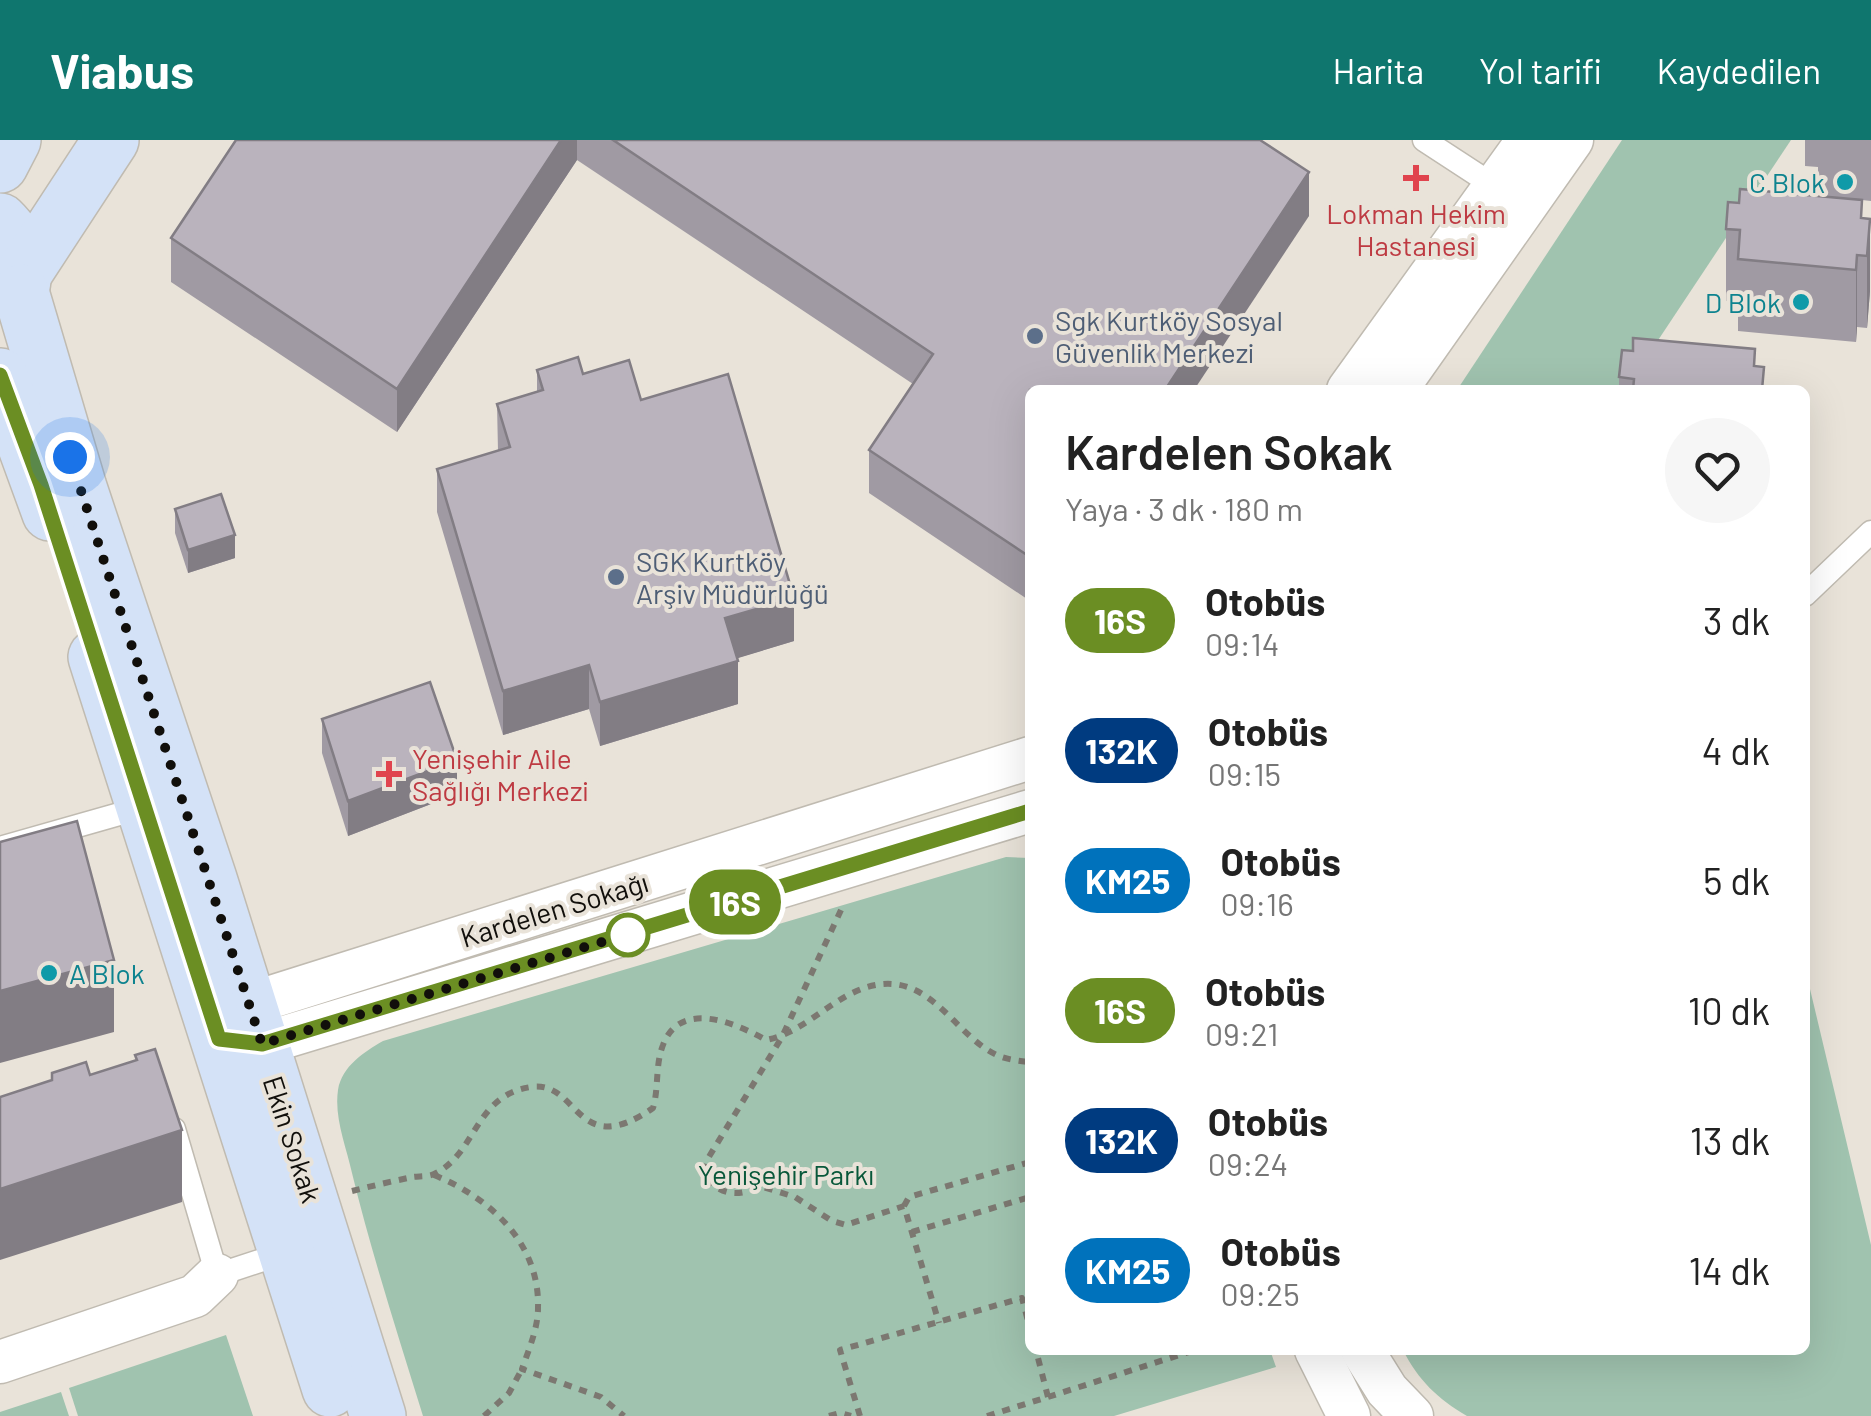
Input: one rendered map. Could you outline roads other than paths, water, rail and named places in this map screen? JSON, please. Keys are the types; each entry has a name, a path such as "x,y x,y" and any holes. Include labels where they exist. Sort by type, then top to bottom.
{"main road":[{"path":"0,165 12,140"},
{"path":"15,295 111,140"},
{"name":"Ekin Sokak","path":"0,221 15,237 22,254 15,295 79,488 243,1029 287,1252 338,1416"},
{"name":"Ekin Sokak","path":"0,376 41,485 144,807 243,1029 312,1200 378,1416"}],"street":[{"path":"1352,385 1528,140"},
{"path":"1400,385 1572,140"},
{"name":"Kardelen Sokağı","path":"243,1029 1025,760"},
{"path":"243,1029 862,864 1025,813"},
{"path":"0,1362 195,1296 217,1275"},
{"path":"1318,1355 1349,1416"},
{"path":"1365,1355 1387,1390 1412,1416"}],"lane":[{"path":"1429,141 1496,186"},
{"path":"1810,589 1871,532"},
{"path":"0,848 144,807"},
{"path":"167,1108 217,1275 287,1252"}],"place":[{"name":"Lokman Hekim Hastanesi","path":"1416,178"},
{"name":"C Blok","path":"1845,182"},
{"name":"D Blok","path":"1801,302"},
{"name":"Sgk Kurtköy Sosyal Güvenlik Merkezi","path":"1035,336"},
{"name":"SGK Kurtköy Arşiv Müdürlüğü","path":"616,577"},
{"name":"Yenişehir Aile Sağlığı Merkezi","path":"389,774"},
{"name":"A Blok","path":"49,973"}],"park label":[{"name":"Yenişehir Parkı","path":"786,1174"}]}
